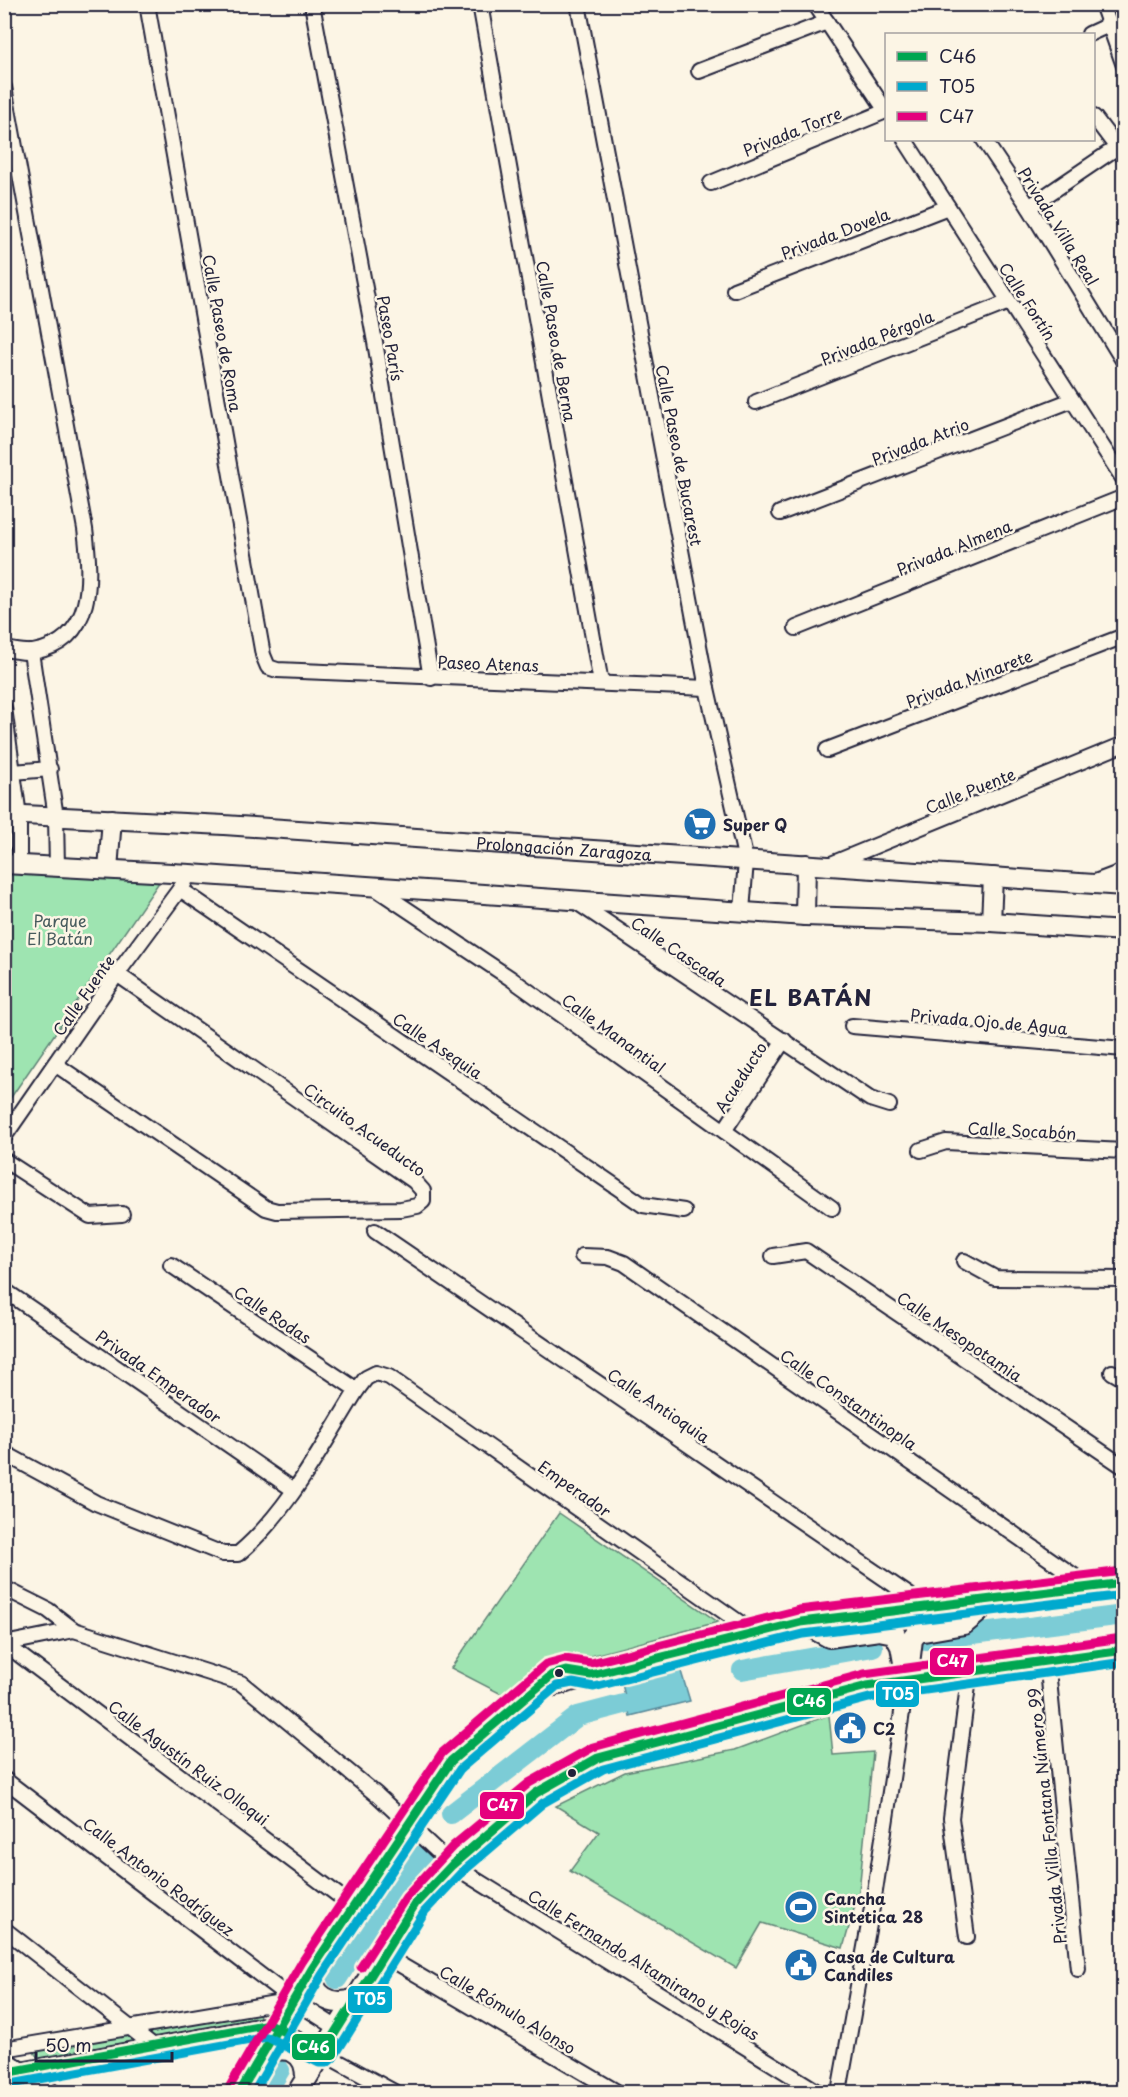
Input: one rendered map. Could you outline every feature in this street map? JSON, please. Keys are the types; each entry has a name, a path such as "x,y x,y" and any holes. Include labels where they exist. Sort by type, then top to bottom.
{"main road":[{"path":"240,2092 261,2055 283,2036 312,1969 413,1827 451,1761 532,1691 753,1632 801,1622 1124,1583"},
{"path":"907,1679 915,1635 926,1629 964,1624 994,1599"},
{"path":"801,1622 829,1637 879,1630 894,1633 902,1646 907,1679"},
{"path":"302,2085 311,2051 328,2011 355,1998 446,1859 536,1792 598,1758 867,1686 1124,1650"},
{"path":"312,1969 312,1979 328,2011"},
{"path":"283,2036 311,2051"}],"street":[{"name":"Calle Paseo de Roma","path":"147,4 263,656 268,667"},
{"name":"Paseo París","path":"312,4 375,342 431,678"},
{"name":"Calle Paseo de Berna","path":"480,4 601,683"},
{"name":"Calle Paseo de Bucarest","path":"578,4 707,688 746,861 742,911"},
{"path":"815,4 885,109"},
{"path":"1102,4 1124,66"},
{"path":"699,71 827,22"},
{"path":"1091,33 1111,24"},
{"path":"4,87 89,560 87,601 80,620 67,636 51,646 31,652 4,649"},
{"name":"Privada Torre","path":"711,183 885,111"},
{"path":"1029,207 1120,153 1095,118"},
{"name":"Calle Fortín","path":"906,141 1124,480"},
{"name":"Privada Villa Real","path":"985,141 1029,207 1123,361"},
{"name":"Privada Dovela","path":"734,290 948,207"},
{"name":"Privada Pérgola","path":"756,402 1009,302"},
{"name":"Privada Atrio","path":"780,513 1072,400"},
{"name":"Privada Almena","path":"796,628 1124,497"},
{"name":"Privada Minarete","path":"827,750 1124,636"},
{"path":"31,652 56,817 57,867"},
{"name":"Paseo Atenas","path":"268,667 277,670 431,678 707,688"},
{"path":"4,708 13,772 12,865 108,869 185,881 375,888 572,899 805,916 990,922 1124,931"},
{"name":"Calle Puente","path":"829,865 1124,744"},
{"path":"13,772 50,769"},
{"name":"Prolongación Zaragoza","path":"12,815 112,819 1124,886"},
{"path":"108,869 112,819"},
{"path":"805,916 806,864"},
{"path":"1092,884 1124,871"},
{"path":"990,922 993,877"},
{"name":"Calle Fuente","path":"4,1137 117,974 185,881"},
{"name":"Calle Asequia","path":"185,881 643,1205 684,1211"},
{"name":"Calle Manantial","path":"375,888 510,978 832,1208"},
{"name":"Calle Cascada","path":"572,899 870,1099 889,1106"},
{"name":"Circuito Acueducto","path":"55,1064 266,1208 277,1210 401,1209 417,1206 423,1201 423,1191 414,1180 117,974"},
{"name":"Privada Ojo de Agua","path":"852,1026 1124,1049"},
{"name":"Acueducto","path":"724,1131 784,1040"},
{"name":"Calle Socabón","path":"921,1150 946,1142 1124,1151"},
{"path":"4,1160 90,1216 122,1214"},
{"name":"Calle Antioquia","path":"375,1232 925,1606"},
{"name":"Calle Mesopotamia","path":"773,1256 806,1251 1124,1467"},
{"name":"Calle Constantinopla","path":"582,1256 608,1257 624,1263 1090,1587"},
{"path":"964,1261 995,1278 1124,1279"},
{"name":"Calle Rodas","path":"171,1265 357,1390"},
{"name":"Privada Emperador","path":"4,1290 294,1490"},
{"name":"Emperador","path":"357,1390 366,1378 376,1373 389,1377 753,1632"},
{"path":"4,1453 77,1494 222,1554 238,1554 254,1540 294,1490 357,1390"},
{"path":"4,1588 48,1610 74,1630"},
{"path":"5,1644 74,1630"},
{"name":"Calle Fernando Altamirano y Rojas","path":"74,1630 241,1683 308,1736 413,1827 446,1859 818,2092"},
{"name":"Calle Agustín Ruiz Olloqui","path":"5,1644 354,1907"},
{"name":"Privada Villa Fontana Número 99","path":"1047,1660 1078,1969"},
{"path":"968,1937 951,1818 970,1670"},
{"path":"839,2092 875,1891 907,1679"},
{"name":"Calle Antonio Rodríguez","path":"4,1779 298,2003 328,2011"},
{"path":"4,1929 152,2044"},
{"name":"Calle Rómulo Alonso","path":"382,1954 617,2092"},
{"path":"4,2049 132,2027 298,2003"},
{"path":"4,2073 269,2024 283,2036"},
{"path":"311,2051 394,2092"},
{"path":"4,2058 53,2092"}],"green space":[{"name":"Parque El Batán","path":"5,871 162,878 5,1106"},
{"path":"559,1513 718,1622 549,1667 505,1696 451,1668"},
{"path":"829,1715 833,1755 873,1752 859,1891 843,1948 762,1923 736,1968 570,1871 599,1832 556,1806 625,1772 735,1750"},
{"path":"259,2009 260,2020 41,2062 33,2051"}],"water":[{"path":"680,1668 690,1701 630,1716 622,1684"}],"waterway":[{"path":"926,1640 1124,1615"},
{"path":"742,1670 873,1647"},
{"path":"451,1814 578,1716 624,1704"},
{"path":"337,1979 385,1904 423,1854"},
{"path":"267,2092 280,2070"}],"transit line":[{"name":"C47","path":"230,2086 302,1962 442,1753 546,1664 565,1659 591,1663 799,1610 1123,1571"},
{"name":"C46","path":"240,2092 312,1969 451,1761 552,1675 566,1671 591,1675 801,1622 1124,1583"},
{"name":"T05","path":"254,2092 322,1975 460,1769 557,1686 573,1683 594,1687 803,1634 1124,1595"},
{"name":"C47","path":"361,1967 406,1897 453,1846 529,1783 593,1747 864,1674 1122,1638"},
{"name":"C46","path":"4,2073 269,2024 323,2052 415,1904 452,1865 536,1793 598,1758 867,1686 1124,1650"},
{"name":"T05","path":"6,2085 267,2037 319,2063 327,2063 333,2058 425,1911 460,1874 543,1803 603,1769 869,1698 1124,1662"}],"place":[{"name":"Super Q","path":"700,824"},
{"name":"C2","path":"850,1728"},
{"name":"Cancha Sintetica 28","path":"801,1907"},
{"name":"Casa de Cultura Candiles","path":"801,1965"}],"district":[{"name":"EL BATÁN","path":"811,996"}]}
